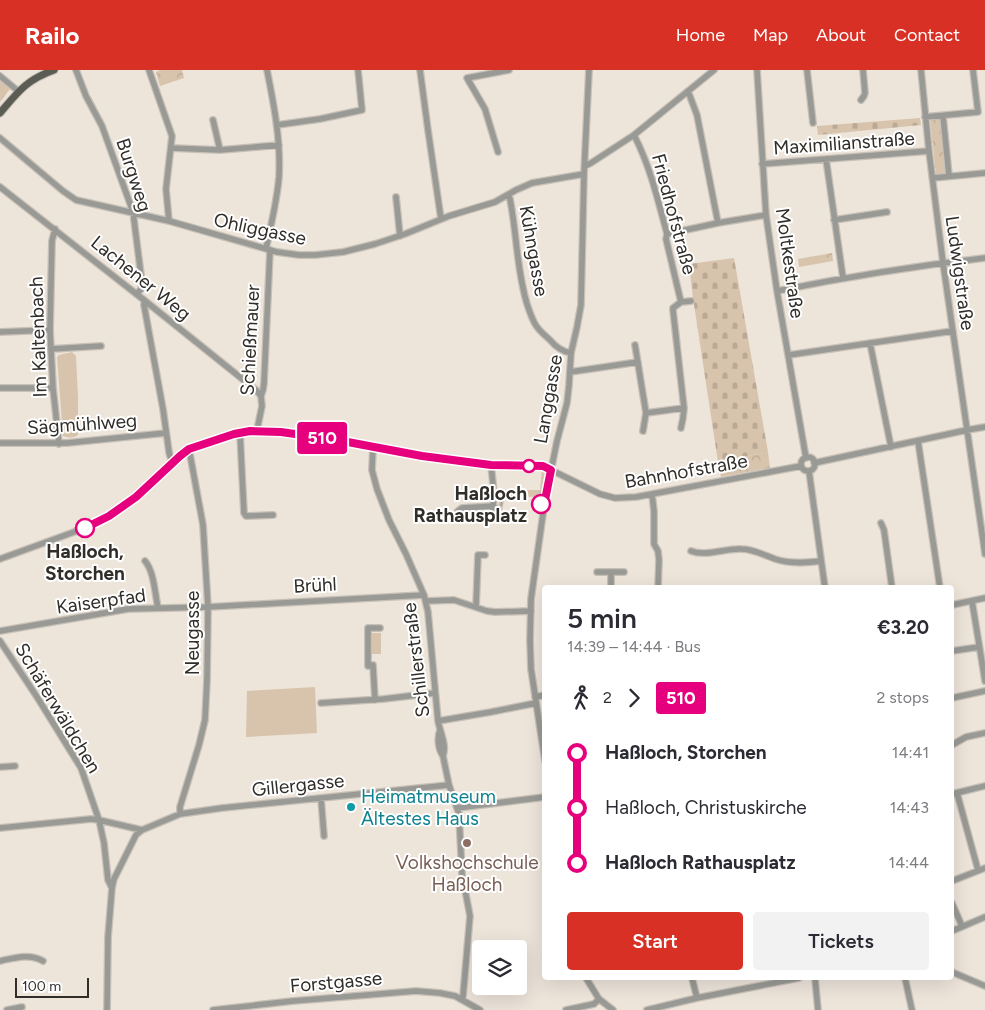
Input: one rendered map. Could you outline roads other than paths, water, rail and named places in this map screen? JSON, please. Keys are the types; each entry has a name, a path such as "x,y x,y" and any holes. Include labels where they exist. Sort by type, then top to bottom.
{"main road":[{"path":"0,113 18,91 28,83 38,76 54,70"}],"street":[{"name":"Burgweg","path":"76,70 86,96 102,126 133,212 142,283 141,289 137,294"},
{"path":"149,70 171,133 166,189 169,221"},
{"name":"Schießmauer","path":"257,430 264,383 268,250 279,176 279,145 268,70"},
{"path":"277,126 362,110 358,70"},
{"path":"420,70 442,219"},
{"path":"498,152 487,114 466,78 509,70"},
{"name":"Langgasse","path":"542,741 531,669 532,590 545,500 566,403 571,354 581,305 589,70"},
{"path":"585,166 591,164 634,135 714,70"},
{"name":"Moltkestraße","path":"757,70 766,215 806,458"},
{"path":"807,70 813,123"},
{"path":"861,100 864,96 863,70"},
{"name":"Ludwigstraße","path":"921,70 943,263 985,554"},
{"path":"925,117 978,112 973,70"},
{"path":"0,76 18,91"},
{"path":"688,91 697,115 718,223"},
{"path":"943,116 949,176"},
{"path":"213,120 220,150"},
{"name":"Friedhofstraße","path":"634,135 653,180 667,234 666,239 681,302"},
{"name":"Ohliggasse","path":"0,138 72,197 80,201 169,221 268,250 298,255 334,254 350,251 400,236 442,219 495,202 525,186 539,181 584,174"},
{"path":"171,148 220,150 279,145"},
{"name":"Maximilianstraße","path":"762,164 929,151"},
{"path":"826,159 843,278"},
{"path":"932,178 985,173"},
{"name":"Lachener Weg","path":"0,187 137,294 261,396"},
{"name":"Kühngasse","path":"509,194 520,277 533,321 552,342 563,351 571,354"},
{"path":"396,197 400,236"},
{"path":"834,220 887,212"},
{"path":"667,234 766,215"},
{"name":"Im Kaltenbach","path":"55,229 52,241 50,330 53,388 59,444"},
{"path":"778,290 843,278 985,258"},
{"path":"144,300 170,456 173,462"},
{"name":"Friedhofstraße","path":"684,408 672,310 681,302 691,301"},
{"path":"0,332 50,330"},
{"path":"789,355 953,331"},
{"path":"870,344 891,447"},
{"path":"635,345 646,413 643,431"},
{"path":"51,349 101,346"},
{"path":"570,372 638,362"},
{"path":"0,388 53,388"},
{"path":"646,413 684,408 681,428"},
{"path":"814,463 985,427"},
{"name":"Bahnhofstraße","path":"189,449 240,432 257,430 286,432 422,456 491,465 543,466 594,492 615,498 629,498 801,466"},
{"path":"240,432 244,513 246,516 273,516"},
{"name":"Sägmühlweg","path":"0,443 59,444 166,433"},
{"path":"918,441 940,585"},
{"name":"Schillerstraße","path":"373,447 372,470 376,489 425,598 428,612 438,721 442,734 443,756 449,785 459,814 462,874 470,916 463,996 461,998"},
{"path":"0,559 74,532 104,518 142,492 189,449"},
{"name":"Neugasse","path":"180,814 180,807 205,720 207,680 208,607 203,525 189,449"},
{"path":"809,471 803,469 801,466 802,462 806,458 814,463"},
{"path":"814,463 809,471 825,585"},
{"path":"458,511 462,508 493,508 491,465"},
{"path":"652,494 654,544 658,551 659,560 658,585"},
{"path":"881,522 884,530 892,585"},
{"path":"691,551 698,553 740,548 789,562 821,561"},
{"path":"476,607 478,555 485,555"},
{"path":"145,561 150,568 158,608"},
{"path":"596,572 624,572"},
{"path":"611,573 611,585"},
{"name":"Brühl","path":"208,607 425,598 454,600 495,612 531,611"},
{"path":"954,605 985,598"},
{"path":"972,601 985,680"},
{"name":"Kaiserpfad","path":"0,631 139,608 208,607"},
{"path":"375,700 373,665 368,666 368,628 380,628"},
{"name":"Schäferwäldchen","path":"0,641 81,768 99,820 104,843 108,880 112,888"},
{"path":"954,651 979,647"},
{"path":"954,698 985,691"},
{"path":"321,703 375,700 435,693"},
{"path":"438,721 491,712 542,697"},
{"path":"954,744 966,737 985,733"},
{"path":"0,767 15,766"},
{"name":"Gillergasse","path":"142,830 180,814 449,785"},
{"path":"978,870 955,794 985,786"},
{"path":"457,808 542,797"},
{"path":"321,798 324,836"},
{"path":"0,828 99,820 142,830"},
{"path":"108,1010 108,937 112,888 114,879 136,835 142,830"},
{"path":"954,880 985,868"},
{"path":"954,908 962,926"},
{"path":"954,930 985,917"},
{"path":"0,961 30,956 43,961"},
{"path":"954,973 985,986"},
{"path":"587,980 599,999 613,1010"},
{"path":"692,980 696,998"},
{"path":"647,1010 696,998 789,980"},
{"path":"815,980 818,1010"},
{"path":"905,980 912,1010"},
{"name":"Forstgasse","path":"213,1010 293,1000 406,992 440,992 461,998"},
{"path":"461,998 478,1010"},
{"path":"566,1010 594,1004 599,999"},
{"path":"7,1010 22,1007"}],"waterway":[{"path":"499,520 502,497 521,494"}],"place":[{"name":"Haßloch Rathausplatz","path":"541,504"},
{"name":"Haßloch, Storchen","path":"85,528"},
{"name":"Heimatmuseum Ältestes Haus","path":"351,807"},
{"name":"Volkshochschule Haßloch","path":"467,843"}]}
